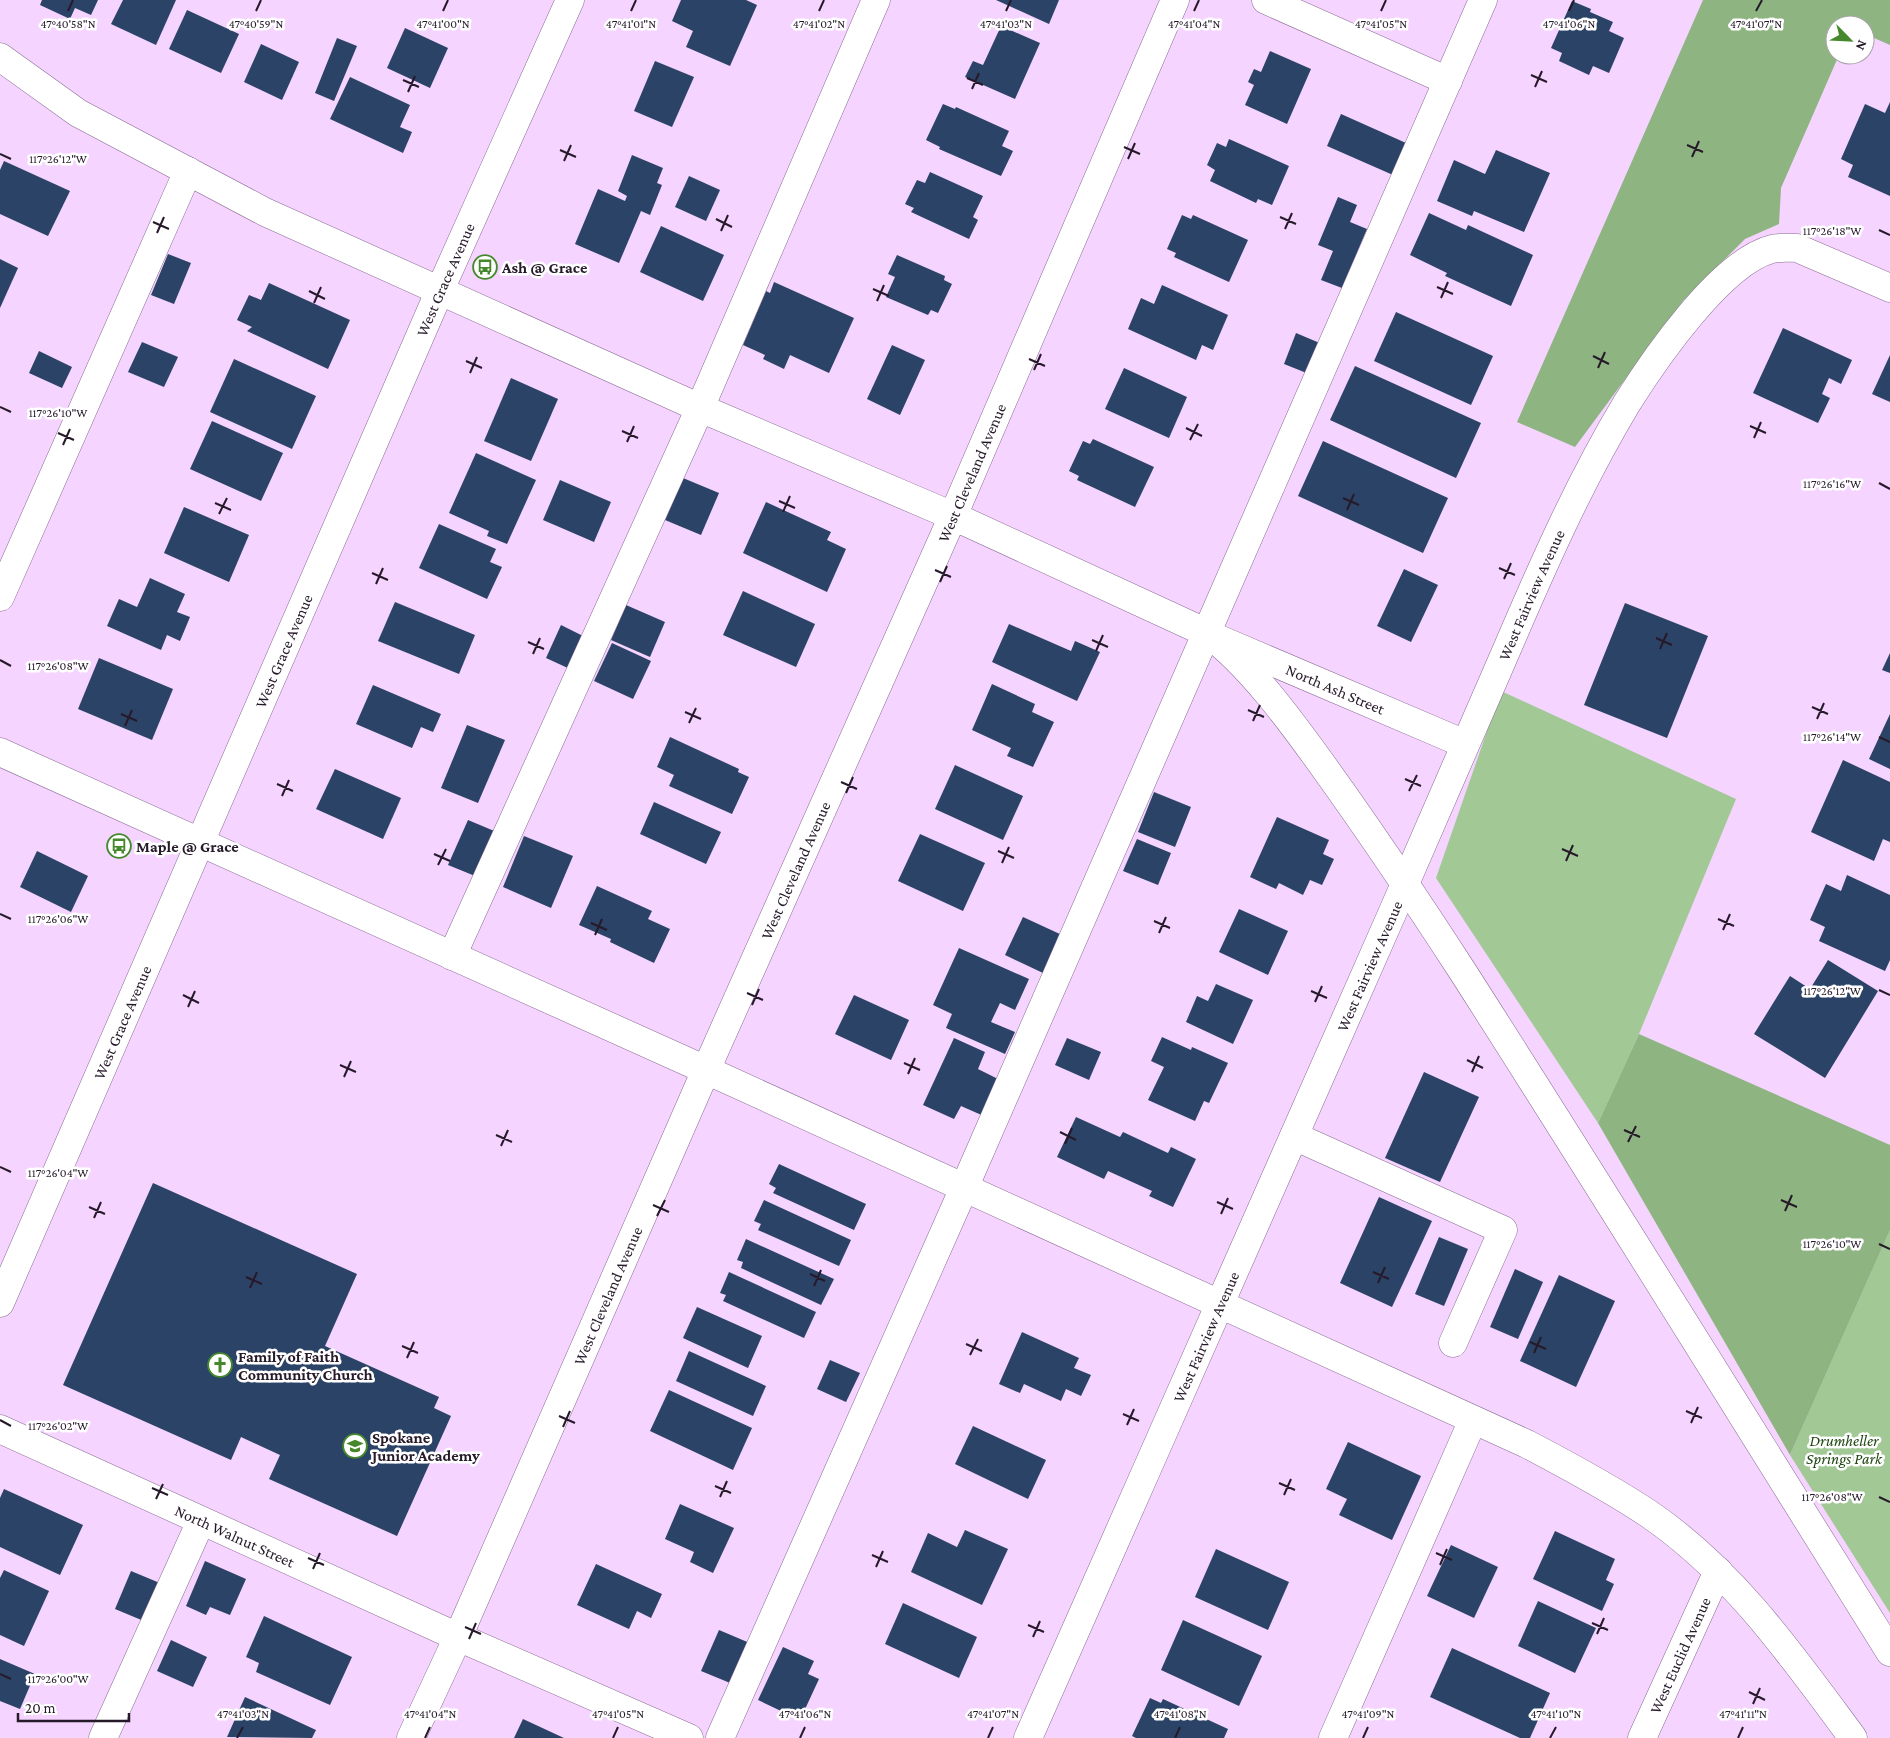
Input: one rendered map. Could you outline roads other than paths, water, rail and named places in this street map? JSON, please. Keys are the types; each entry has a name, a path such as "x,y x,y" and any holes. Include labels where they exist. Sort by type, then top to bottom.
{"street":[{"name":"West Grace Avenue","path":"0,1303 440,290 570,0"},
{"path":"452,956 700,408 876,0"},
{"name":"West Cleveland Avenue","path":"411,1738 458,1636 706,1070 953,516 1175,0"},
{"path":"1266,0 1448,81"},
{"path":"720,1738 964,1188 1483,0"},
{"path":"0,58 78,113 265,212 700,408 953,516 1207,634 1233,654 1294,727 1405,882 1523,1066 1890,1652"},
{"path":"0,597 188,171"},
{"name":"West Fairview Avenue","path":"1028,1738 1564,521 1595,459 1628,403 1662,350 1711,292 1750,259 1771,249 1797,248 1890,288"},
{"name":"North Ash Street","path":"1207,634 1465,744"},
{"path":"0,752 706,1070 1527,1444 1602,1484 1650,1515 1718,1571 1758,1613 1853,1738"},
{"path":"1294,1136 1503,1230 1453,1343"},
{"path":"1333,1738 1473,1420"},
{"name":"North Walnut Street","path":"0,1429 201,1521 689,1738"},
{"path":"103,1738 201,1521"},
{"name":"West Euclid Avenue","path":"1642,1738 1718,1571"}],"place":[{"name":"Ash @ Grace","path":"485,267"},
{"name":"Maple @ Grace","path":"119,846"},
{"name":"Family of Faith Community Church","path":"220,1365"},
{"name":"Spokane Junior Academy","path":"355,1446"}],"park label":[{"name":"Drumheller Springs Park","path":"1844,1449"}]}
